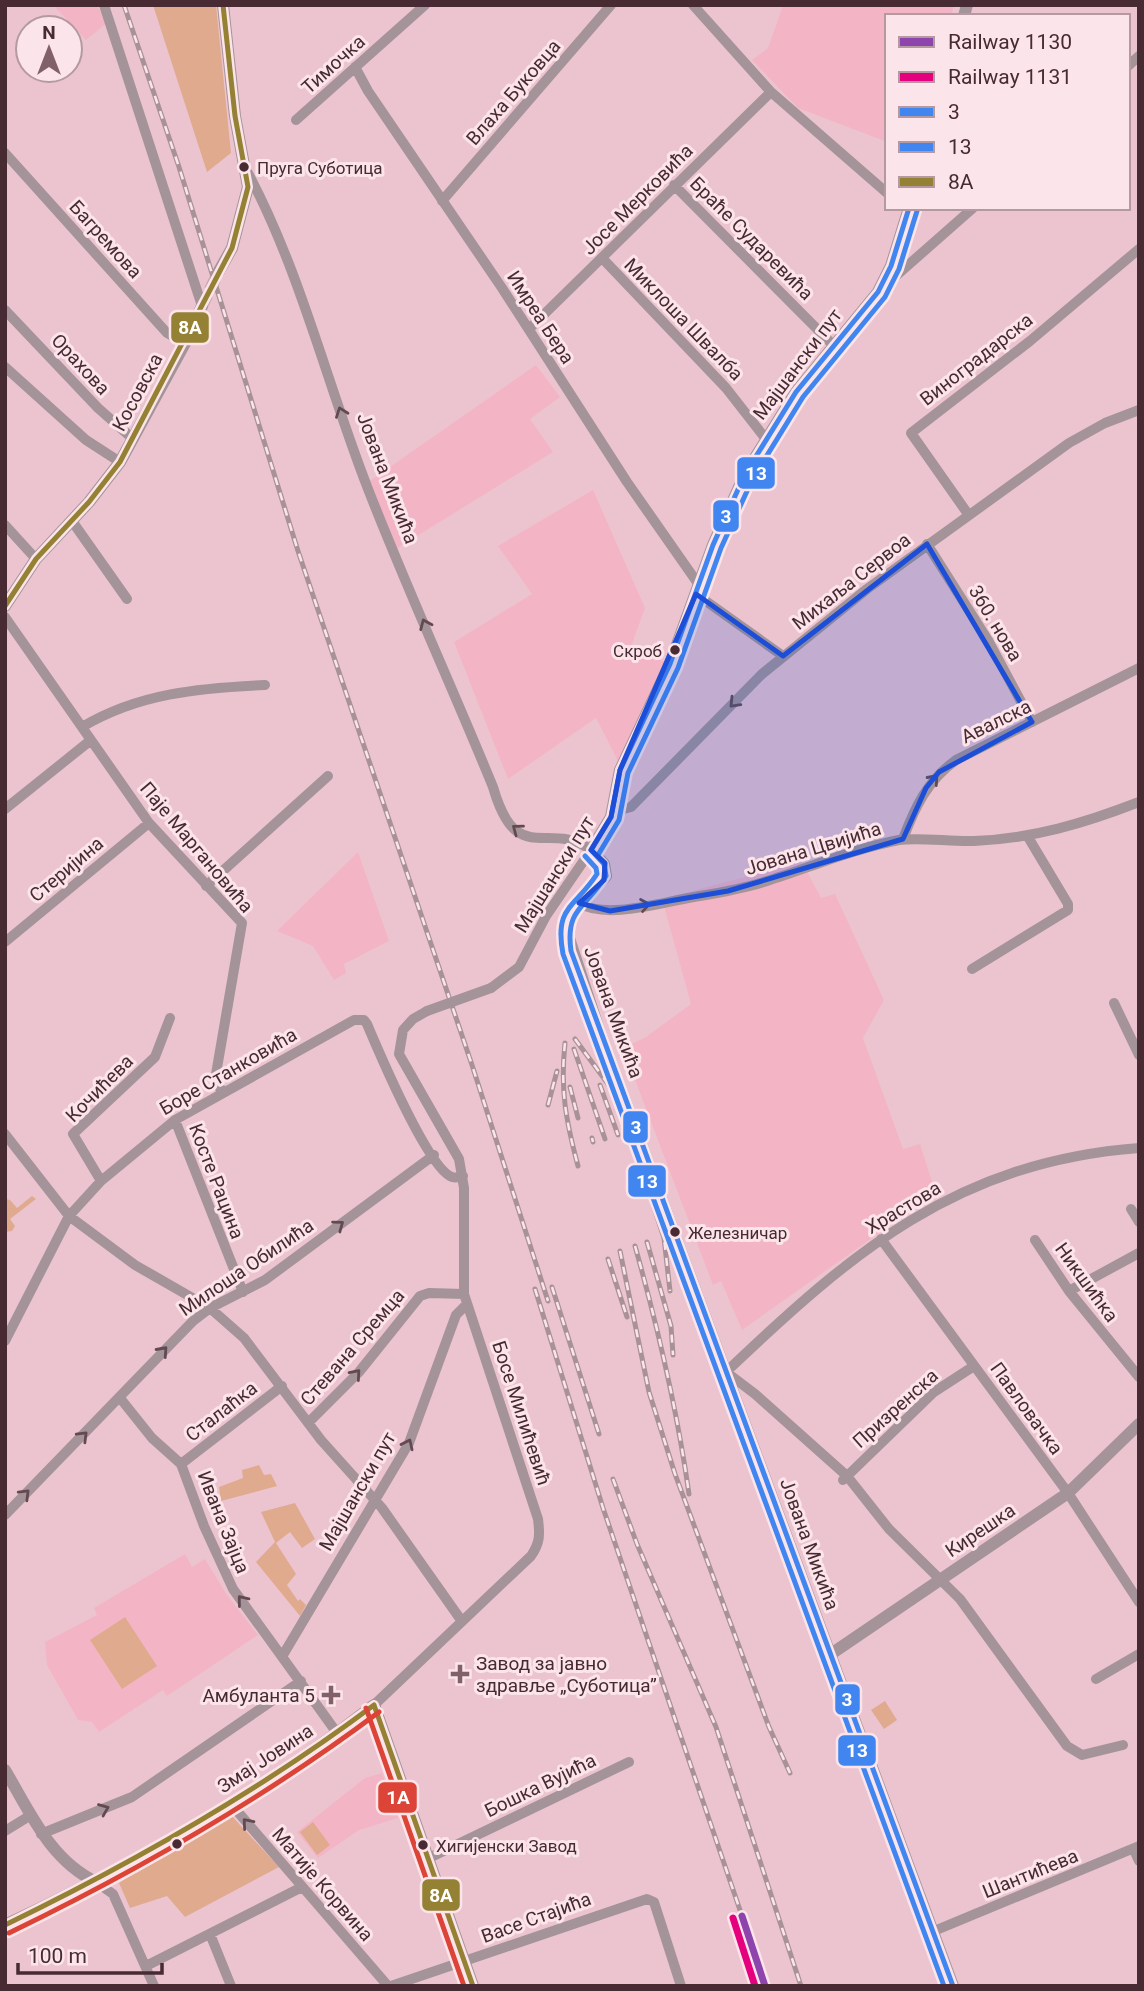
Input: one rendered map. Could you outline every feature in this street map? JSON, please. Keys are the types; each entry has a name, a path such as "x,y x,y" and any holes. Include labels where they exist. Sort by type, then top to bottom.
{"street":[{"name":"Косовска","path":"5,606 36,559 72,521 120,462 185,343 202,306 104,5"},
{"name":"Јована Микића","path":"222,5 235,116 245,167 264,204 318,339 368,489 488,775 502,816 525,836 582,844 604,864 606,876 570,913 568,923 571,951 953,1986"},
{"name":"Тимочка","path":"296,120 425,5"},
{"name":"Влаха Буковца","path":"442,201 611,5"},
{"path":"693,5 771,92 885,191"},
{"name":"Имреа Бера","path":"355,66 368,91 529,330 698,590 783,656"},
{"name":"Јосе Мерковића","path":"529,330 771,92"},
{"name":"Багремова","path":"5,153 167,333 185,343"},
{"path":"219,271 232,248 244,210 248,187 245,167"},
{"name":"Браће Сударевића","path":"674,185 834,346"},
{"path":"244,210 255,203 264,204"},
{"name":"Мајшански пут","path":"463,1176 451,1141 400,1054 403,1030 413,1018 491,988 519,967 546,916 591,850 612,812 620,770 670,664 727,511 765,438 796,392 878,292 891,266 907,210"},
{"path":"878,292 943,238 971,210"},
{"name":"Виноградарска","path":"968,514 911,433 1051,323 1139,249"},
{"name":"Миклоша Швалба","path":"603,259 737,400 765,438"},
{"name":"Орахова","path":"5,310 98,408 133,439"},
{"path":"5,367 86,440 120,462"},
{"name":"Михаља Сервоа","path":"612,812 631,807 783,656 927,544 1069,443 1105,423 1139,410"},
{"path":"72,521 127,599"},
{"path":"5,525 36,559"},
{"name":"360. нова","path":"927,544 989,642 1032,722"},
{"name":"Паје Маргановића","path":"5,617 149,823 242,923 216,1074 221,1092"},
{"name":"Авалска","path":"903,839 926,788 939,772 1139,668"},
{"path":"82,727 136,701 192,688 265,685"},
{"path":"5,809 91,740"},
{"path":"206,886 328,776"},
{"name":"Јована Цвијића","path":"579,903 588,908 610,911 728,891 767,881 851,851 903,839 975,841 1028,837 1086,822 1139,802"},
{"name":"Стеријина","path":"5,942 149,823"},
{"path":"972,969 1068,910 1068,904 1028,837"},
{"path":"1114,1003 1139,1055"},
{"name":"Кочићева","path":"101,1181 73,1134 155,1057 170,1018"},
{"name":"Боре Станковића","path":"5,1341 69,1216 101,1181 175,1121 221,1092 354,1020 364,1020 395,1092 434,1155"},
{"name":"Косте Рацина","path":"175,1121 206,1206 243,1292"},
{"path":"5,1134 69,1216 135,1265 210,1308 244,1338 308,1423 382,1508 461,1620"},
{"name":"Храстова","path":"726,1372 809,1296 905,1221 992,1180 1048,1161 1139,1148"},
{"path":"434,1155 452,1177 463,1176 466,1299"},
{"name":"Милоша Обилића","path":"5,1515 171,1342 210,1308 265,1280 434,1155"},
{"path":"1131,1209 1139,1222"},
{"name":"Павловачка","path":"881,1239 1068,1493 1139,1602"},
{"name":"Никшићка","path":"1035,1240 1069,1292 1139,1377"},
{"path":"1069,1292 1139,1253"},
{"name":"Стевана Сремца","path":"308,1423 359,1372 420,1296 429,1293 466,1299"},
{"name":"Мајшански пут","path":"283,1655 409,1443 456,1315 466,1299"},
{"name":"Босе Милићевић","path":"466,1299 538,1518 539,1544"},
{"name":"Призренска","path":"845,1479 934,1392 974,1366"},
{"path":"726,1372 755,1394 845,1479 889,1529 960,1599 1074,1752 1091,1754 1123,1745"},
{"name":"Сталаћка","path":"181,1464 282,1386"},
{"name":"Ивана Зајца","path":"120,1398 152,1438 181,1464 204,1526 233,1589 283,1655 337,1734"},
{"name":"Кирешка","path":"831,1654 1068,1493 1139,1424"},
{"name":"Змај Јовина","path":"5,1925 96,1882 231,1804 337,1734 374,1705 531,1556 539,1544"},
{"path":"1096,1679 1139,1654"},
{"path":"41,1835 132,1797 301,1681"},
{"path":"374,1705 473,1986"},
{"name":"Бошка Вујића","path":"429,1858 629,1762"},
{"path":"5,1770 41,1835 77,1871 113,1894 154,1986"},
{"name":"Матије Корвина","path":"231,1804 390,1986"},
{"path":"5,1831 31,1815"},
{"path":"1136,1848 1139,1861"},
{"name":"Шантићева","path":"934,1931 1136,1848"},
{"path":"146,1966 302,1887"},
{"name":"Васе Стајића","path":"390,1986 637,1900 647,1899 654,1902 681,1986"},
{"path":"210,1934 231,1986"}],"highlighted area":[{"path":"927,544 1032,722 939,772 926,788 903,839 728,891 610,911 579,903 604,880 605,863 591,850 611,817 620,770 696,594 783,656"}],"shaded area":[{"path":"53,5 96,5 108,22 86,40 84,14 61,14"},
{"path":"153,5 216,5 231,153 207,172"},
{"path":"783,5 954,5 952,14 885,14 885,141 798,108 752,60 768,48"},
{"path":"536,365 560,397 530,419 553,452 396,549 367,483"},
{"path":"593,490 645,608 629,652 667,662 620,765 596,718 508,779 454,642 532,594 498,546"},
{"path":"358,852 389,941 344,964 346,973 334,980 313,946 277,931"},
{"path":"802,862 821,898 835,894 884,1000 863,1038 903,1149 920,1144 937,1197 878,1224 882,1231 742,1330 721,1281 713,1285 623,1048 646,1037 691,1004 662,899"},
{"path":"32,1196 36,1199 10,1219 15,1226 12,1231 5,1232 5,1199 10,1200 17,1208"},
{"path":"259,1465 264,1475 271,1474 277,1486 221,1501 219,1487 243,1478 242,1470"},
{"path":"295,1503 315,1539 302,1548 290,1532 276,1543 296,1574 287,1585 298,1601 300,1599 306,1605 300,1616 256,1562 275,1542 261,1512"},
{"path":"185,1554 192,1567 205,1559 227,1595 258,1635 167,1696 163,1690 99,1732 92,1722 78,1720 47,1665 45,1642 97,1615 94,1608"},
{"path":"125,1617 157,1666 122,1689 90,1640"},
{"path":"885,1701 897,1720 884,1729 871,1710"},
{"path":"382,1773 398,1818 359,1830 318,1858 297,1832 365,1778"},
{"path":"229,1813 279,1867 185,1917 167,1896 130,1908 119,1883"},
{"path":"313,1822 330,1845 317,1855 300,1832"}],"tunnel":[{"path":"202,306 219,271"}],"railway":[{"path":"124,5 179,167 298,551 472,1065 548,1301"},
{"path":"575,1039 608,1084 622,1111 664,1238 670,1291"},
{"path":"565,1043 565,1105 578,1166"},
{"path":"574,1049 605,1139"},
{"path":"548,1105 557,1071"},
{"path":"600,1085 618,1135"},
{"path":"570,1087 578,1118"},
{"path":"592,1138 593,1142"},
{"path":"647,1242 671,1326 673,1355"},
{"path":"635,1246 666,1369 689,1494"},
{"path":"620,1251 649,1392 675,1474 769,1727 790,1773"},
{"path":"608,1259 627,1317"},
{"path":"552,1287 599,1434"},
{"path":"535,1289 603,1508 742,1916"},
{"path":"613,1479 637,1544 716,1727 801,1986"}],"rail line":[{"name":"1130","path":"742,1916 765,1986"},
{"name":"1131","path":"733,1918 755,1986"}],"transit line":[{"name":"8A","path":"5,606 36,559 89,502 120,462 232,248 248,187 235,116 223,5"},
{"name":"3","path":"591,850 611,817 620,770 670,664 713,545 745,474 796,392 878,292 891,266 908,210"},
{"name":"13","path":"598,855 619,820 628,773 678,668 721,548 753,478 803,397 885,297 899,269 917,211"},
{"name":"3","path":"591,850 604,864 606,876 574,917 570,937 571,951 953,1986"},
{"name":"13","path":"585,856 596,868 597,874 564,917 561,926 563,954 944,1986"},
{"name":"8A","path":"374,1705 473,1986"},
{"name":"8A","path":"5,1925 195,1824 286,1767 374,1705"},
{"name":"1A","path":"366,1708 464,1986"},
{"name":"1A","path":"9,1933 199,1832 291,1774 379,1712"}],"place":[{"name":"Пруга Суботица","path":"244,167"},
{"name":"Скроб","path":"675,650"},
{"name":"Железничар","path":"675,1232"},
{"name":"Завод за јавно здравље „Суботица”","path":"460,1674"},
{"name":"Амбуланта 5","path":"331,1695"},
{"name":"Хигијенски Завод","path":"423,1845"}]}
